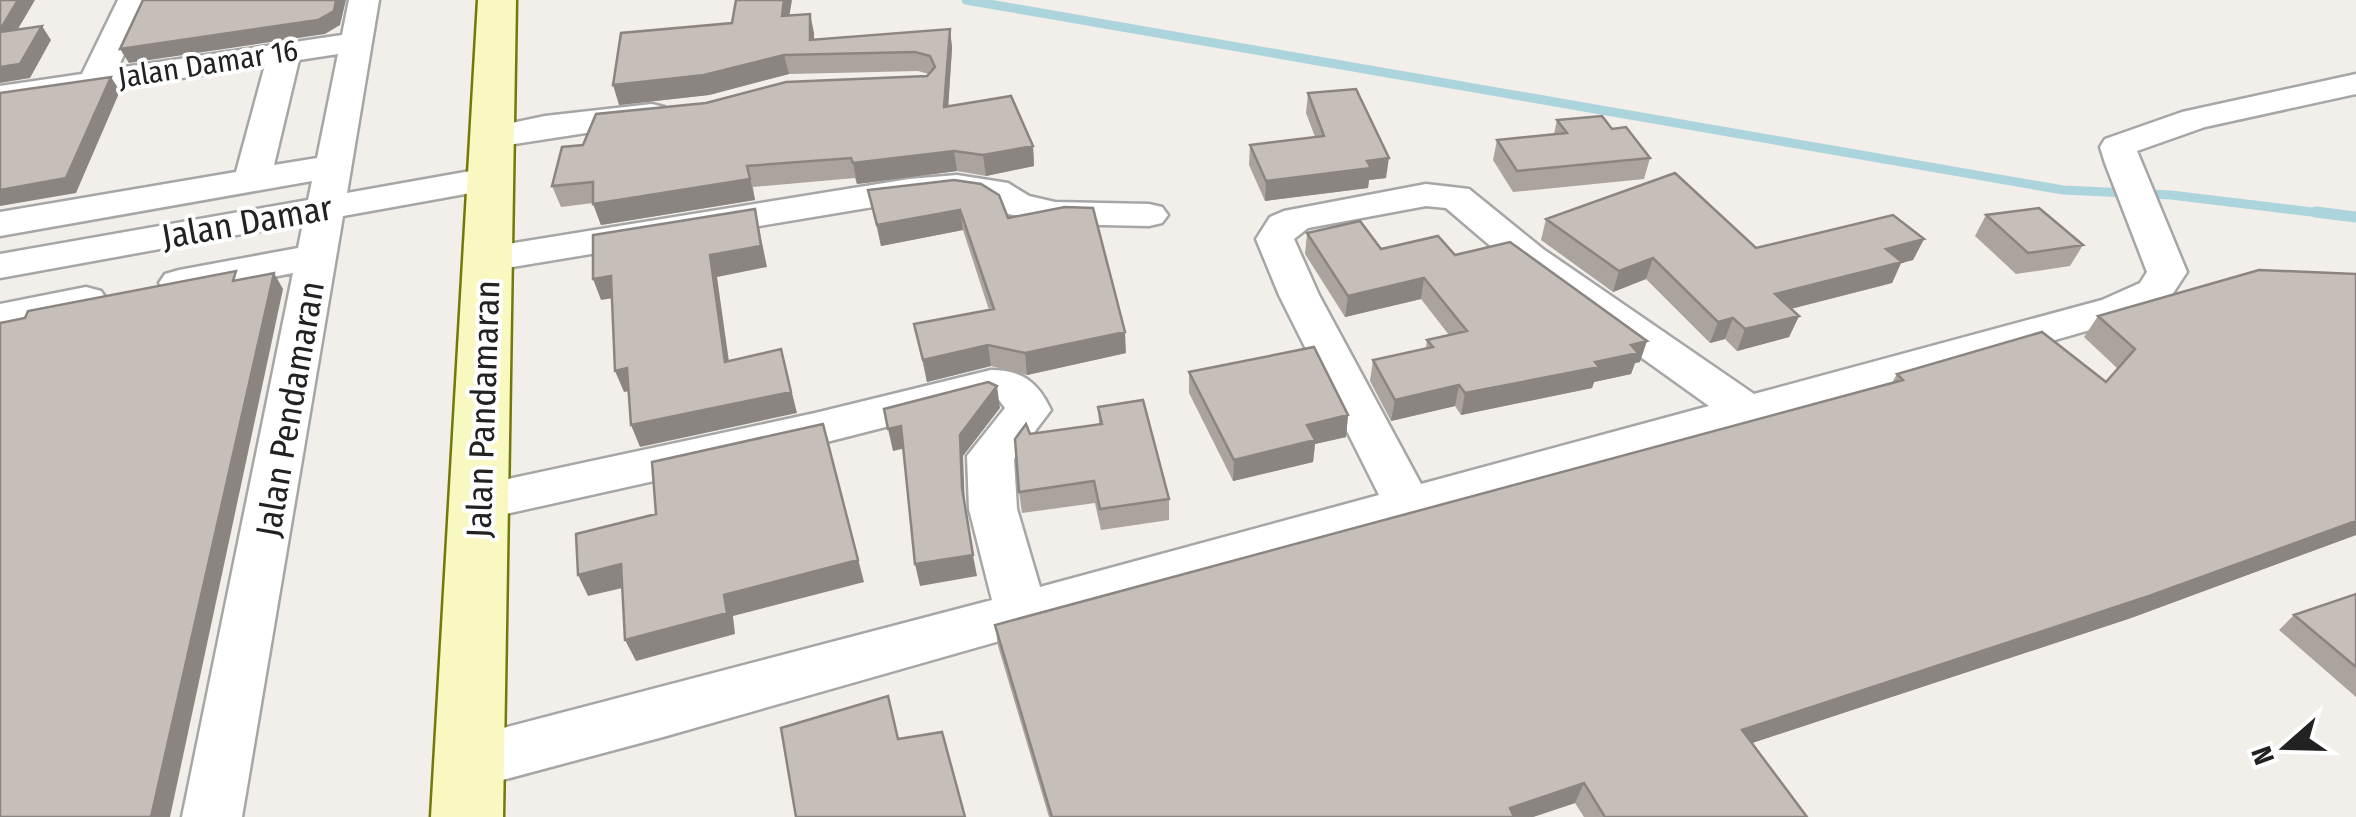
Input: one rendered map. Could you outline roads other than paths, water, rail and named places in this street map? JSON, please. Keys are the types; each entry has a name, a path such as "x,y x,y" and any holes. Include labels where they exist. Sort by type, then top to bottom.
{"main road":[{"name":"Jalan Pandamaran","path":"467,817 498,0"}],"street":[{"path":"95,82 133,0"},
{"name":"Jalan Pendamaran","path":"212,817 364,0"},
{"name":"Jalan Damar 16","path":"0,96 356,42"},
{"path":"252,180 285,52"},
{"path":"469,762 663,713 2118,308 2154,292 2167,272 2162,244 2123,168 2118,147 2129,138 2356,84"},
{"name":"Jalan Damar","path":"0,263 330,187 494,157 545,126 678,112"},
{"name":"Jalan Damar","path":"10,222 252,180 330,187"},
{"path":"489,259 908,190 957,186 996,192 1017,205 1055,213 1149,215"},
{"path":"1408,505 1299,294 1275,239 1284,225 1297,219 1426,196 1456,197 1558,280 1750,412"},
{"path":"0,263 10,222"},
{"name":"Jalan Damar","path":"0,317 317,256"},
{"path":"479,502 815,429 991,384 1008,384 1021,392 1028,410 990,456 993,509 1021,612"}],"waterway":[{"path":"966,0 2063,190 2171,195 2337,215"},
{"path":"2316,212 2356,217"}]}
